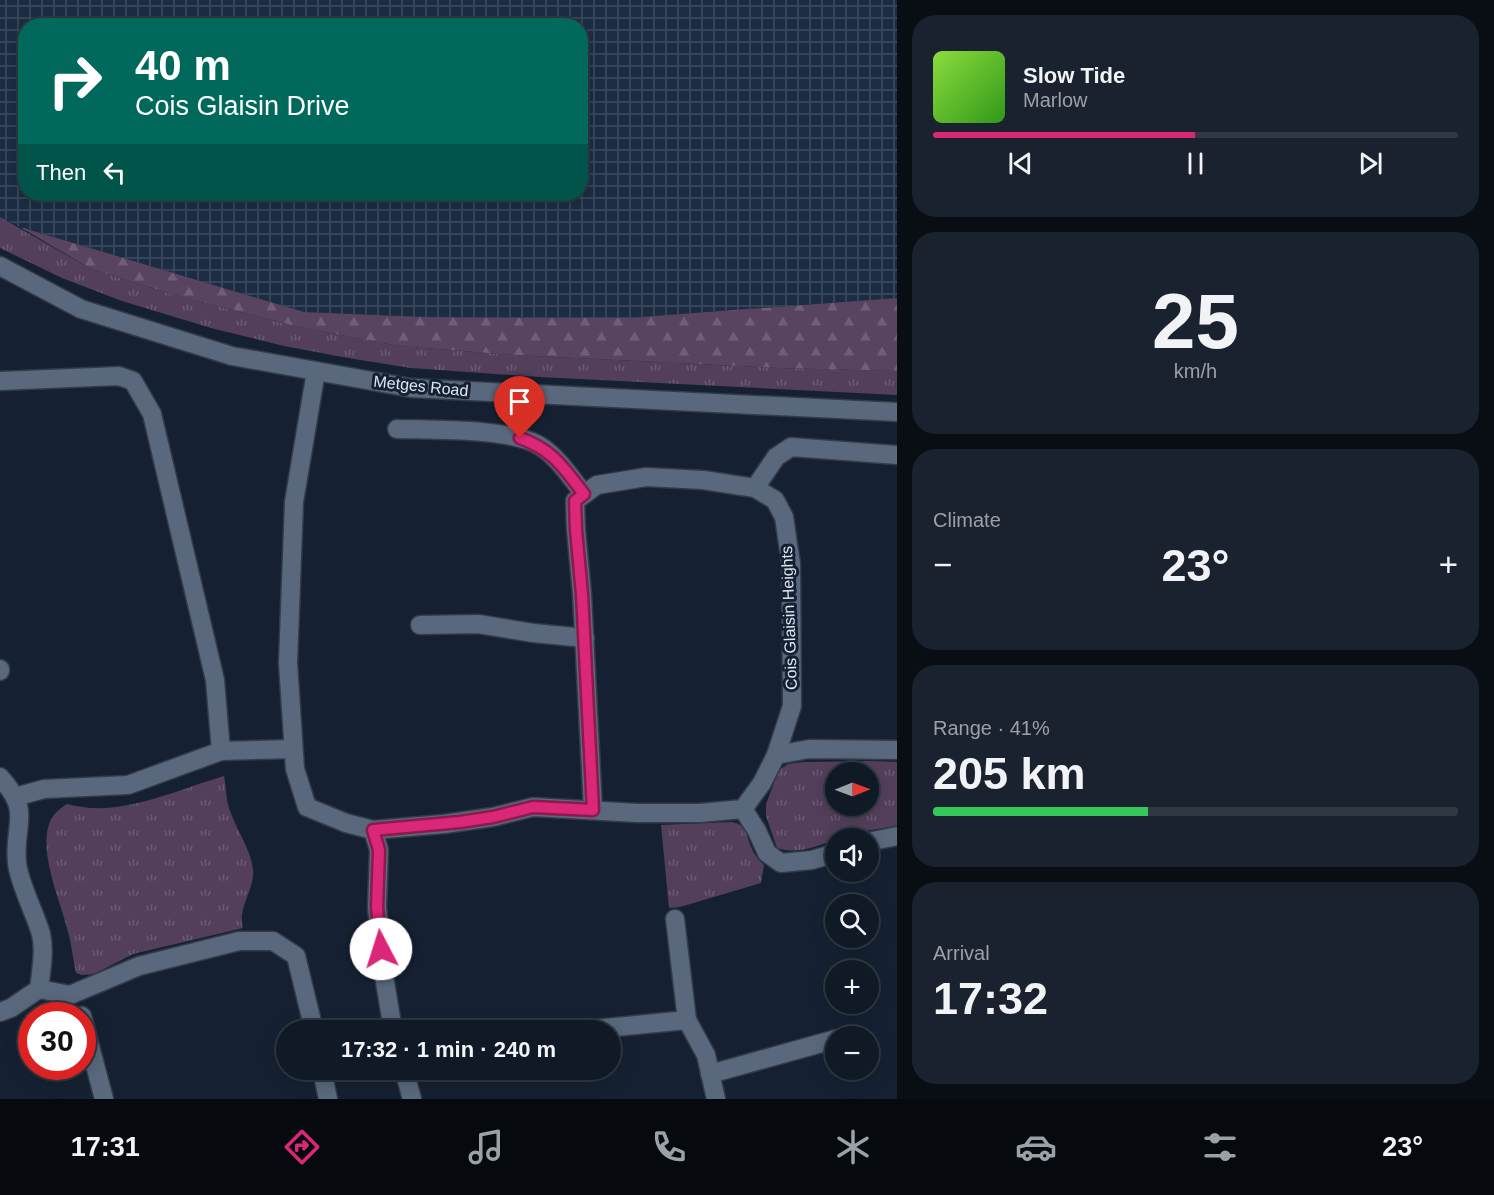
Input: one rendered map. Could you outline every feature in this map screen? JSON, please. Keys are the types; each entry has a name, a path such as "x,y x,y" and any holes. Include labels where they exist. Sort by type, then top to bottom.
{"street":[{"name":"Metges Road","path":"0,266 81,309 232,356 411,388 897,412"},
{"path":"316,371 294,502 288,663 295,769 307,807 346,823 373,830 454,823 493,817 533,807 637,813 700,813 743,809 767,853 781,863 825,856"},
{"path":"0,381 119,376 133,381 152,414 210,657 215,680 221,751"},
{"path":"397,429 464,430 520,438 540,446 560,464 584,494 575,501 585,638 593,810"},
{"path":"756,488 776,457 791,447 897,455"},
{"name":"Cois Glaisin Heights","path":"584,494 597,485 646,477 703,480 756,488 776,500 784,517 791,564 792,706 776,755 762,783 743,809"},
{"path":"420,625 478,624 585,638"},
{"path":"15,797 44,789 128,785 221,751 293,749"},
{"path":"776,755 809,749 897,750"},
{"path":"0,777 11,788 20,807 17,864 41,936 42,965 39,989"},
{"path":"373,830 379,850 377,907 382,970 391,1020"},
{"path":"879,840 897,836"},
{"path":"675,919 687,1020 706,1056 716,1099"},
{"path":"0,1012 11,1008 39,989 70,995 139,966 239,941 273,941 296,956 312,1020"},
{"path":"70,995 74,1002"},
{"path":"621,1026 687,1020"},
{"path":"710,1074 825,1042"},
{"path":"96,1069 104,1099"},
{"path":"324,1080 328,1099"},
{"path":"406,1080 411,1099"}],"shaded area":[{"path":"0,0 897,0 897,298 627,318 425,317 304,312 20,227 0,217"}],"green space":[{"path":"0,217 91,269 185,298 299,327 399,346 514,355 778,368 897,371 897,395 540,377 411,368 284,346 211,328 122,301 62,278 0,248"},
{"path":"20,227 304,312 425,317 627,318 897,298 897,371 778,368 514,355 399,346 299,327 185,298 91,269"},
{"path":"872,761 897,762 897,826 879,829 825,828 825,843 797,850 777,848 766,816 766,804 779,770 788,764 803,762"},
{"path":"224,776 229,808 249,853 253,869 253,877 242,913 243,928 133,954 94,974 76,973 47,850 49,824 54,815 67,804 95,808 120,807 150,800"},
{"path":"732,822 744,829 753,851 764,865 761,883 680,907 669,908 661,825"}],"route":[{"path":"381,949 377,907 379,850 373,830 460,822 533,807 593,810 575,501 584,494 560,464 540,446 520,438"}]}
